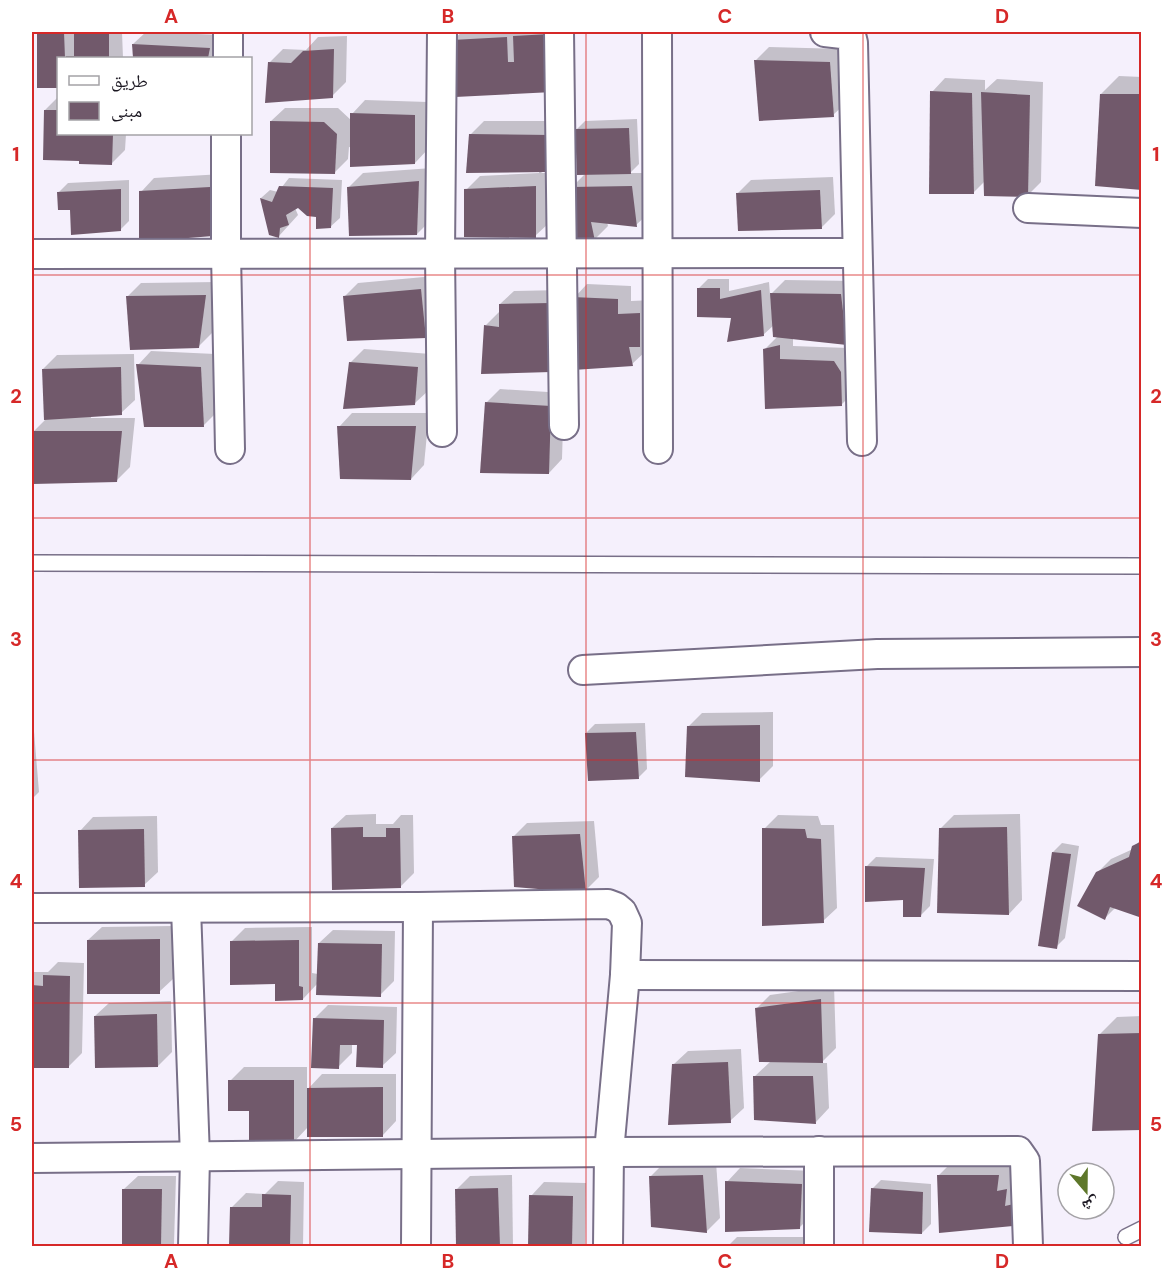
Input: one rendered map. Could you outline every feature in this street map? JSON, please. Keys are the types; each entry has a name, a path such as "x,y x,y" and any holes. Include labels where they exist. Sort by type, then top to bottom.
{"street":[{"path":"228,32 228,57"},
{"path":"442,32 440,253 442,432"},
{"path":"559,32 564,425"},
{"path":"657,32 658,449"},
{"path":"825,32 851,35 853,43 862,441"},
{"path":"226,135 230,449"},
{"path":"1028,208 1142,213"},
{"path":"32,254 857,253"},
{"path":"583,670 877,654 1142,652"},
{"path":"32,908 608,904 616,907 622,912 627,922 625,975 609,1152 608,1246"},
{"path":"416,1246 418,907"},
{"path":"186,908 195,1157 193,1246"},
{"path":"625,975 1142,976"},
{"path":"819,1151 819,1246"},
{"path":"32,1158 609,1152 1018,1151 1025,1161 1028,1246"}],"lane":[{"path":"32,563 1142,566"},
{"path":"1126,1237 1142,1229"}],"building":[{"path":"37,32 64,32 65,57 57,57 57,88 37,88"},
{"path":"109,32 109,57 66,57 74,56 74,33"},
{"path":"550,34 553,92 455,97 452,40 507,37 508,62 514,62 513,36"},
{"path":"132,44 210,48 208,57 133,57"},
{"path":"334,49 333,98 265,103 268,62 291,63 303,51"},
{"path":"754,60 830,62 834,117 759,121"},
{"path":"930,91 972,93 974,194 929,194"},
{"path":"981,92 1030,95 1028,197 984,196"},
{"path":"1100,94 1142,94 1142,190 1095,186"},
{"path":"44,110 57,110 57,135 113,135 112,165 43,160"},
{"path":"350,113 415,115 415,164 350,167"},
{"path":"270,121 324,122 337,134 335,174 270,173"},
{"path":"629,128 631,174 577,175 575,129"},
{"path":"469,134 551,135 545,172 466,173"},
{"path":"419,181 417,235 349,236 347,187"},
{"path":"279,186 333,188 331,228 316,229 316,217 307,216 298,208 286,215 289,225 280,228 279,238 269,235 260,198 272,202"},
{"path":"536,186 536,238 464,237 464,189"},
{"path":"632,186 637,227 591,222 595,241 572,240 571,187"},
{"path":"210,187 213,236 139,242 139,191"},
{"path":"121,189 121,231 71,235 70,210 58,210 57,192"},
{"path":"820,190 822,229 738,231 736,193"},
{"path":"697,288 720,288 720,299 761,290 764,336 727,342 731,318 697,317"},
{"path":"421,289 426,338 347,341 343,296"},
{"path":"770,293 841,294 847,345 773,337"},
{"path":"206,295 199,348 130,350 126,296"},
{"path":"572,297 618,299 618,314 640,313 640,347 629,347 633,366 573,370"},
{"path":"551,303 551,372 481,374 484,325 499,327 499,304"},
{"path":"780,345 780,359 834,361 841,372 842,406 765,409 763,349"},
{"path":"349,362 418,367 415,405 343,409"},
{"path":"136,364 201,367 204,427 144,427"},
{"path":"121,367 122,415 44,420 42,369"},
{"path":"485,402 551,406 549,474 480,473"},
{"path":"337,426 416,426 411,480 340,479"},
{"path":"32,431 122,431 117,482 33,484"},
{"path":"760,725 760,782 685,777 687,726"},
{"path":"636,732 639,779 588,781 585,733"},
{"path":"363,827 363,837 386,837 386,828 400,828 401,888 332,890 331,828"},
{"path":"1007,827 1009,915 937,913 939,828"},
{"path":"762,828 805,829 807,838 821,839 824,923 762,926"},
{"path":"144,829 145,887 79,888 78,830"},
{"path":"580,834 586,893 514,887 512,836"},
{"path":"1142,841 1142,918 1110,907 1105,920 1077,906 1096,872 1129,857 1132,846"},
{"path":"1052,852 1071,854 1057,949 1038,946"},
{"path":"865,866 925,868 921,917 903,917 903,900 865,902"},
{"path":"160,939 160,994 87,994 87,940"},
{"path":"299,940 299,986 303,987 303,1000 275,1001 275,984 230,985 230,941"},
{"path":"318,943 382,944 381,997 316,995"},
{"path":"43,975 70,976 69,1068 32,1068 32,985 43,986"},
{"path":"821,999 823,1063 759,1062 755,1008"},
{"path":"157,1014 158,1067 95,1068 94,1016"},
{"path":"313,1018 384,1020 383,1068 356,1067 357,1045 340,1045 339,1069 311,1068"},
{"path":"1142,1033 1142,1130 1092,1131 1098,1034"},
{"path":"728,1062 731,1123 668,1125 672,1064"},
{"path":"753,1076 813,1076 816,1124 754,1120"},
{"path":"228,1080 294,1080 294,1144 249,1144 249,1111 228,1111"},
{"path":"383,1087 383,1137 307,1137 307,1088"},
{"path":"703,1175 707,1233 651,1227 649,1176"},
{"path":"937,1175 999,1175 997,1191 1007,1189 1005,1206 1014,1204 1013,1226 939,1233"},
{"path":"725,1181 802,1184 800,1229 725,1232"},
{"path":"498,1188 500,1246 456,1246 455,1189"},
{"path":"871,1188 923,1192 922,1234 869,1232"},
{"path":"122,1189 162,1189 161,1246 122,1246"},
{"path":"262,1194 291,1195 290,1246 229,1246 230,1207 262,1207"},
{"path":"529,1195 573,1196 572,1246 528,1246"}]}
